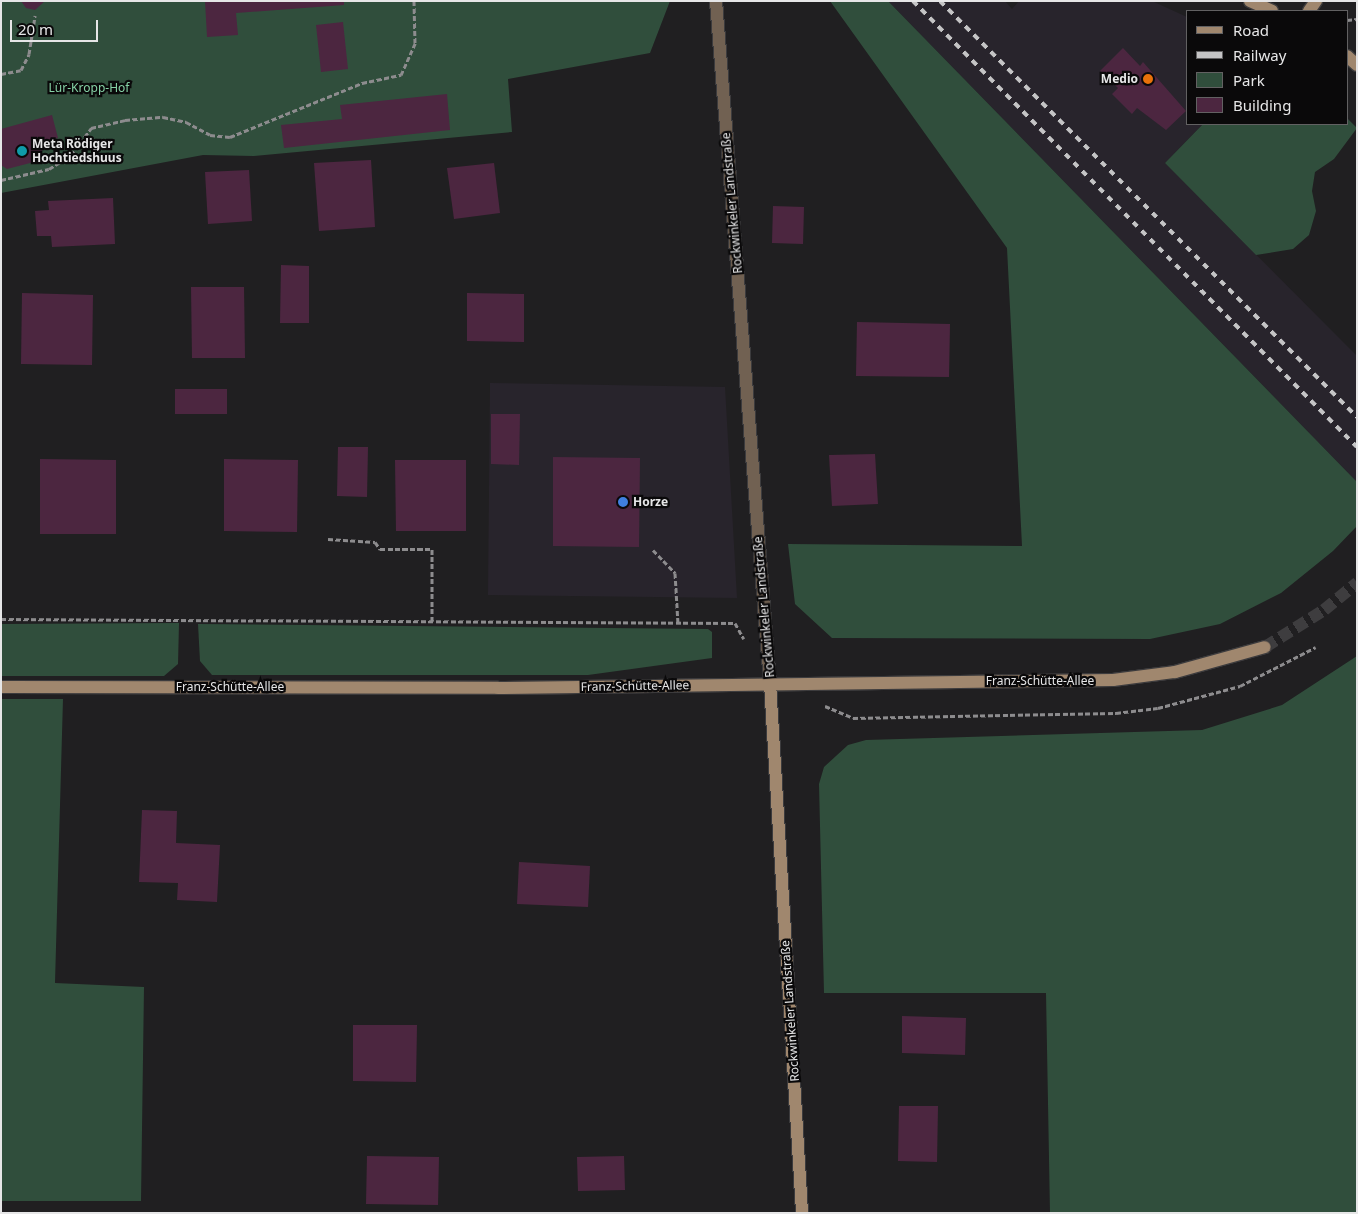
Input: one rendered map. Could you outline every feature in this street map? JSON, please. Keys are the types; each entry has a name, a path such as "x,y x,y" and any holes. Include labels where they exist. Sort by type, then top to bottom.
{"main road":[{"path":"1250,1 1270,10"},
{"name":"Franz-Schütte-Allee","path":"1,687 498,688 1137,679 1218,662 1265,647"},
{"name":"Rockwinkeler Landstraße","path":"770,683 802,1213"}],"street":[{"name":"Rockwinkeler Landstraße","path":"716,1 770,683"}],"path":[{"path":"1,180 49,169 71,155 91,128 125,120 163,117 186,122 210,135 230,137 362,84 401,75 414,42 414,1"},
{"path":"1,74 21,70 29,54 35,15"},
{"path":"328,540 375,542 380,549 432,549 432,623"},
{"path":"653,550 675,574 678,624"},
{"path":"1,619 432,623 735,623 745,640"}],"shaded area":[{"path":"888,1 1005,1 1012,9 1019,1 1152,1 1186,17 1186,125 1202,125 1165,163 1357,356 1357,482"},
{"path":"490,383 725,387 737,598 488,595"}],"green space":[{"name":"Lür-Kropp-Hof","path":"1,1 670,1 650,53 508,79 512,132 254,156 203,155 1,193"},
{"path":"830,1 888,1 1357,482 1357,526 1333,551 1281,593 1220,624 1150,639 832,638 795,604 788,544 1022,546 1007,248"},
{"path":"1348,119 1357,128 1334,159 1315,172 1312,191 1316,211 1309,235 1293,249 1256,255 1165,163 1202,125 1348,125"},
{"path":"179,623 178,664 164,676 1,676 1,624"},
{"path":"198,624 708,629 712,632 712,658 588,675 212,675 200,661"},
{"path":"1357,656 1357,1213 1050,1213 1046,993 824,993 819,784 824,767 848,745 866,740 1202,730 1282,705"},
{"path":"1,699 63,699 55,983 144,987 141,1201 1,1201"}],"building":[{"path":"21,1 45,1 35,10 26,8"},
{"path":"205,1 344,1 344,5 236,13 238,35 207,37"},
{"path":"343,22 348,69 321,72 316,25"},
{"path":"1123,48 1140,66 1143,62 1186,111 1166,130 1137,108 1132,114 1112,94 1118,88 1100,71"},
{"path":"447,94 450,130 284,148 281,125 342,119 340,105"},
{"name":"Meta Rödiger Hochtiedshuus","path":"52,115 58,138 49,141 34,162 7,169 1,165 1,129"},
{"path":"371,160 375,227 319,231 314,163"},
{"path":"494,163 500,213 454,219 447,168"},
{"path":"249,170 252,221 208,224 205,172"},
{"path":"113,198 115,244 52,247 51,236 37,236 35,211 49,210 48,201"},
{"path":"773,206 804,207 803,244 772,243"},
{"path":"281,265 309,266 309,323 280,323"},
{"path":"191,287 244,287 245,358 192,358"},
{"path":"22,293 93,295 92,365 21,364"},
{"path":"467,293 524,294 524,342 467,341"},
{"path":"857,322 950,324 949,377 856,376"},
{"path":"175,389 227,389 227,414 175,414"},
{"path":"491,414 520,414 519,465 491,464"},
{"path":"338,447 368,447 367,497 337,496"},
{"path":"875,454 878,504 832,506 829,455"},
{"path":"553,457 640,458 639,547 553,546"},
{"path":"40,459 116,460 116,534 40,534"},
{"path":"224,459 298,460 297,532 224,531"},
{"path":"395,460 466,460 466,531 396,531"},
{"path":"142,810 177,811 176,843 220,845 217,902 177,900 178,883 139,882"},
{"path":"519,862 590,866 588,907 517,904"},
{"path":"902,1016 966,1018 965,1055 902,1053"},
{"path":"353,1025 417,1025 416,1082 353,1081"},
{"path":"899,1106 938,1106 937,1162 898,1161"},
{"path":"367,1156 439,1157 438,1205 366,1204"},
{"path":"624,1156 625,1190 578,1191 577,1157"}],"tunnel":[{"path":"1265,647 1324,610 1357,583"}],"railway":[{"path":"913,1 1357,447"},
{"path":"940,1 1357,417"}],"place":[{"name":"Medio","path":"1148,79"},
{"name":"Meta Rödiger Hochtiedshuus","path":"22,151"},
{"name":"Horze","path":"623,502"}]}
